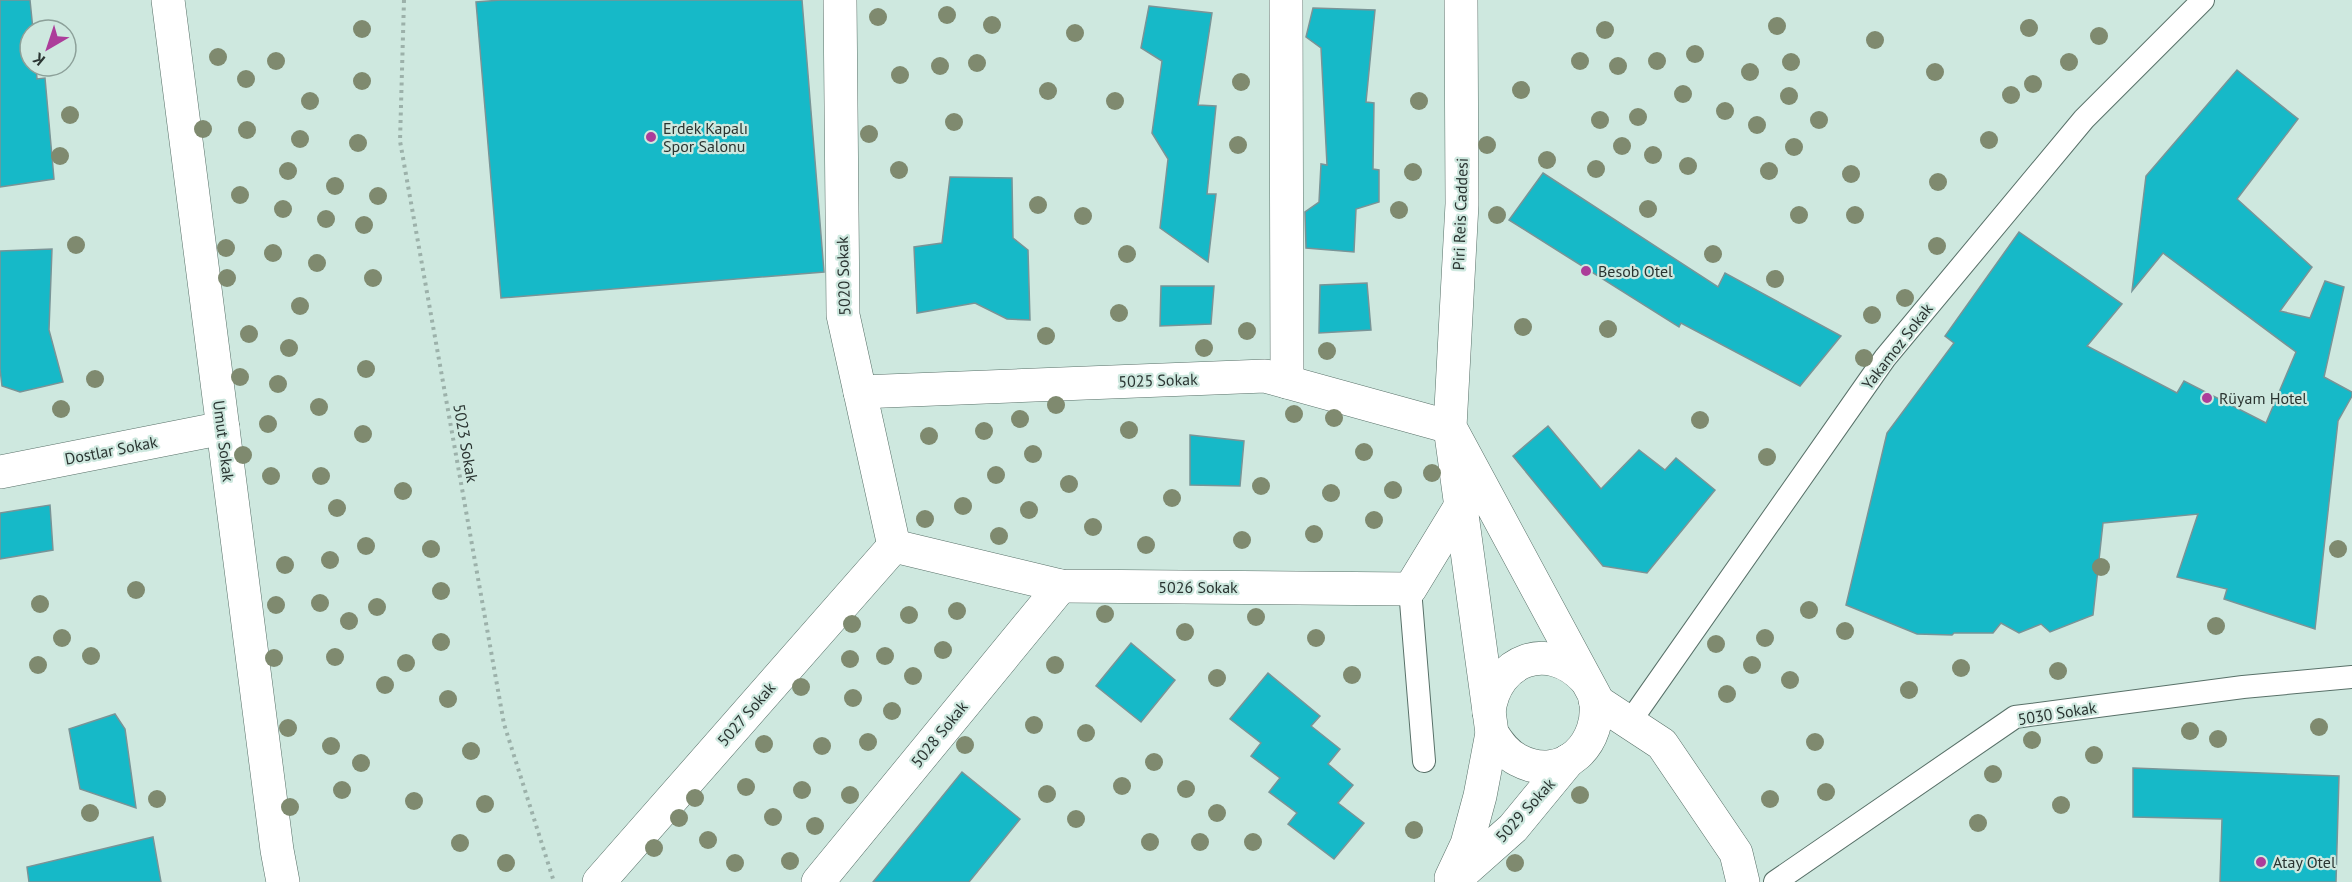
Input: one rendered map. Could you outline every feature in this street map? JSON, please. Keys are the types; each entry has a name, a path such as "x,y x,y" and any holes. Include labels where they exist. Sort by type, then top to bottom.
{"street":[{"name":"Umut Sokak","path":"168,0 283,882"},
{"name":"5020 Sokak","path":"840,0 843,315 894,546"},
{"path":"1286,0 1287,382"},
{"name":"Piri Reis Caddesi","path":"1461,0 1462,204 1450,427 1490,725"},
{"name":"5025 Sokak","path":"860,392 1265,376 1450,427"},
{"path":"1450,427 1591,690 1597,715 1594,733 1576,754"},
{"name":"Dostlar Sokak","path":"0,472 223,428"},
{"path":"1410,589 1460,507"},
{"name":"5026 Sokak","path":"894,546 1061,586 1410,589"},
{"name":"5027 Sokak","path":"598,882 894,546"},
{"name":"5028 Sokak","path":"818,882 1061,586"},
{"path":"1451,882 1467,844 1480,796 1490,725 1490,699 1497,682 1509,670 1524,661 1542,658 1559,660 1575,668 1591,690 1629,723 1662,744 1736,853 1743,882"},
{"path":"1490,725 1502,748 1516,760 1533,766 1552,766 1614,738 1662,744"},
{"name":"5029 Sokak","path":"1451,882 1513,828 1576,754"}],"lane":[{"name":"Yakamoz Sokak","path":"1629,723 1885,358 2084,119 2203,0"},
{"path":"1410,589 1424,761"},
{"name":"5030 Sokak","path":"1775,882 2015,717 2243,687 2352,677"}],"path":[{"name":"5023 Sokak","path":"404,0 400,141 504,724 554,882"}],"building":[{"path":"0,0 30,0 32,18 18,18 18,78 45,78 54,179 0,187"},
{"name":"Erdek Kapalı Spor Salonu","path":"501,0 802,0 824,272 501,298 476,2"},
{"path":"1149,6 1212,13 1198,105 1216,106 1207,194 1216,194 1208,262 1160,228 1168,159 1152,133 1162,61 1141,48"},
{"path":"1313,8 1375,10 1366,102 1374,103 1373,169 1379,170 1379,202 1356,209 1354,252 1306,248 1305,212 1319,202 1321,164 1327,165 1321,48 1306,37"},
{"path":"2237,70 2298,119 2237,199 2312,267 2280,311 2310,318 2325,281 2344,287 2324,377 2352,392 2352,396 2338,421 2315,629 2224,599 2227,589 2177,577 2198,514 2103,523 2093,615 2050,632 2041,624 2019,633 2001,623 1993,633 1917,634 1846,605 1887,433 1954,343 1945,336 2019,232 2122,304 2087,346 2177,393 2184,381 2266,423 2296,352 2163,253 2132,291 2146,176"},
{"path":"1543,173 1718,287 1725,273 1841,336 1800,386 1681,323 1679,327 1509,220"},
{"path":"950,177 1012,178 1013,238 1028,250 1030,320 1007,319 975,303 917,313 914,247 942,243"},
{"path":"52,249 49,330 63,382 20,392 2,386 0,251"},
{"path":"1367,283 1371,330 1319,333 1320,285"},
{"path":"1161,286 1214,286 1211,324 1160,326"},
{"path":"1548,426 1601,489 1639,450 1665,470 1676,458 1715,490 1647,573 1603,566 1513,456"},
{"path":"1190,435 1244,441 1240,486 1190,485"},
{"path":"50,505 53,550 0,559 0,513"},
{"path":"1131,643 1175,680 1141,722 1096,686"},
{"path":"1268,673 1320,716 1311,726 1340,749 1328,764 1353,785 1338,803 1364,823 1334,859 1288,824 1297,813 1269,792 1280,778 1251,756 1261,743 1230,719"},
{"path":"115,714 125,729 136,808 80,789 69,729"},
{"path":"2133,768 2339,776 2336,882 2220,882 2222,819 2133,817"},
{"path":"962,772 1020,819 969,882 873,882"},
{"path":"153,837 161,882 29,882 27,867"}],"place":[{"name":"Erdek Kapalı Spor Salonu","path":"651,137"},
{"name":"Besob Otel","path":"1586,271"},
{"name":"Rüyam Hotel","path":"2207,398"},
{"name":"Atay Otel","path":"2261,862"}]}
